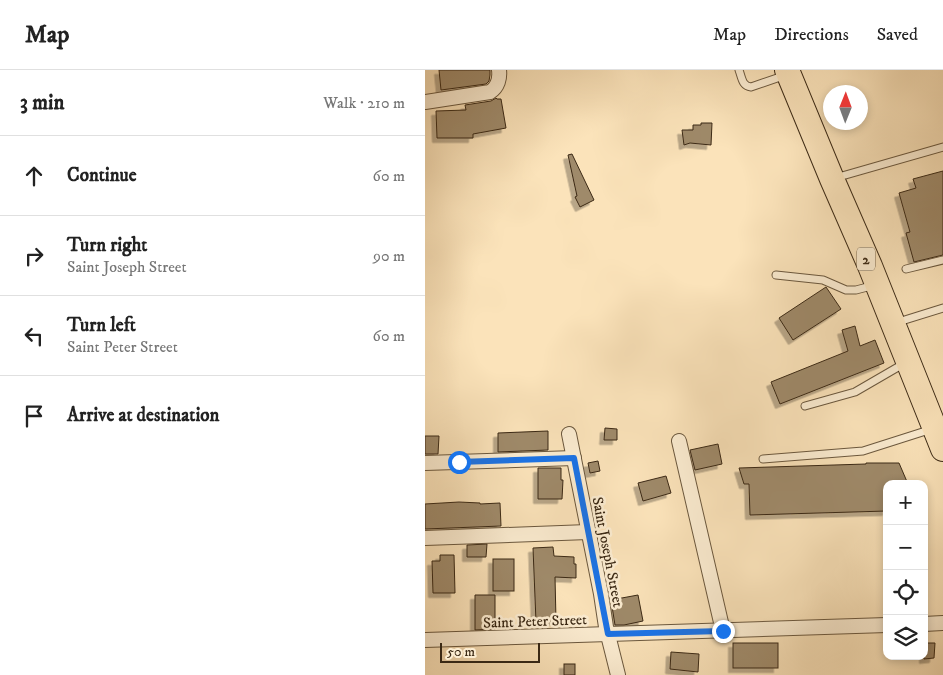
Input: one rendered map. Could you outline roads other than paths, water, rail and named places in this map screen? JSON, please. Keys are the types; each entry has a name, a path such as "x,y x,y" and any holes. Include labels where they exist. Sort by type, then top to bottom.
{"highway":[{"name":"2","path":"788,72 877,284 939,439"}],"street":[{"path":"425,102 491,92 494,90 500,76 499,70"},
{"name":"Saint Joseph Street","path":"569,434 608,634 618,675"},
{"path":"679,441 723,631"},
{"path":"425,463 574,458"},
{"path":"425,538 588,532"},
{"path":"928,624 943,623"},
{"name":"Saint Peter Street","path":"425,640 883,625"}],"lane":[{"path":"739,70 743,83 751,87 788,72"},
{"path":"832,179 943,147"},
{"path":"906,269 943,260"},
{"path":"776,275 823,280 846,290 856,290 877,284"},
{"path":"893,324 943,308"},
{"path":"805,406 855,392 908,361"},
{"path":"763,459 863,451 939,439"}]}
